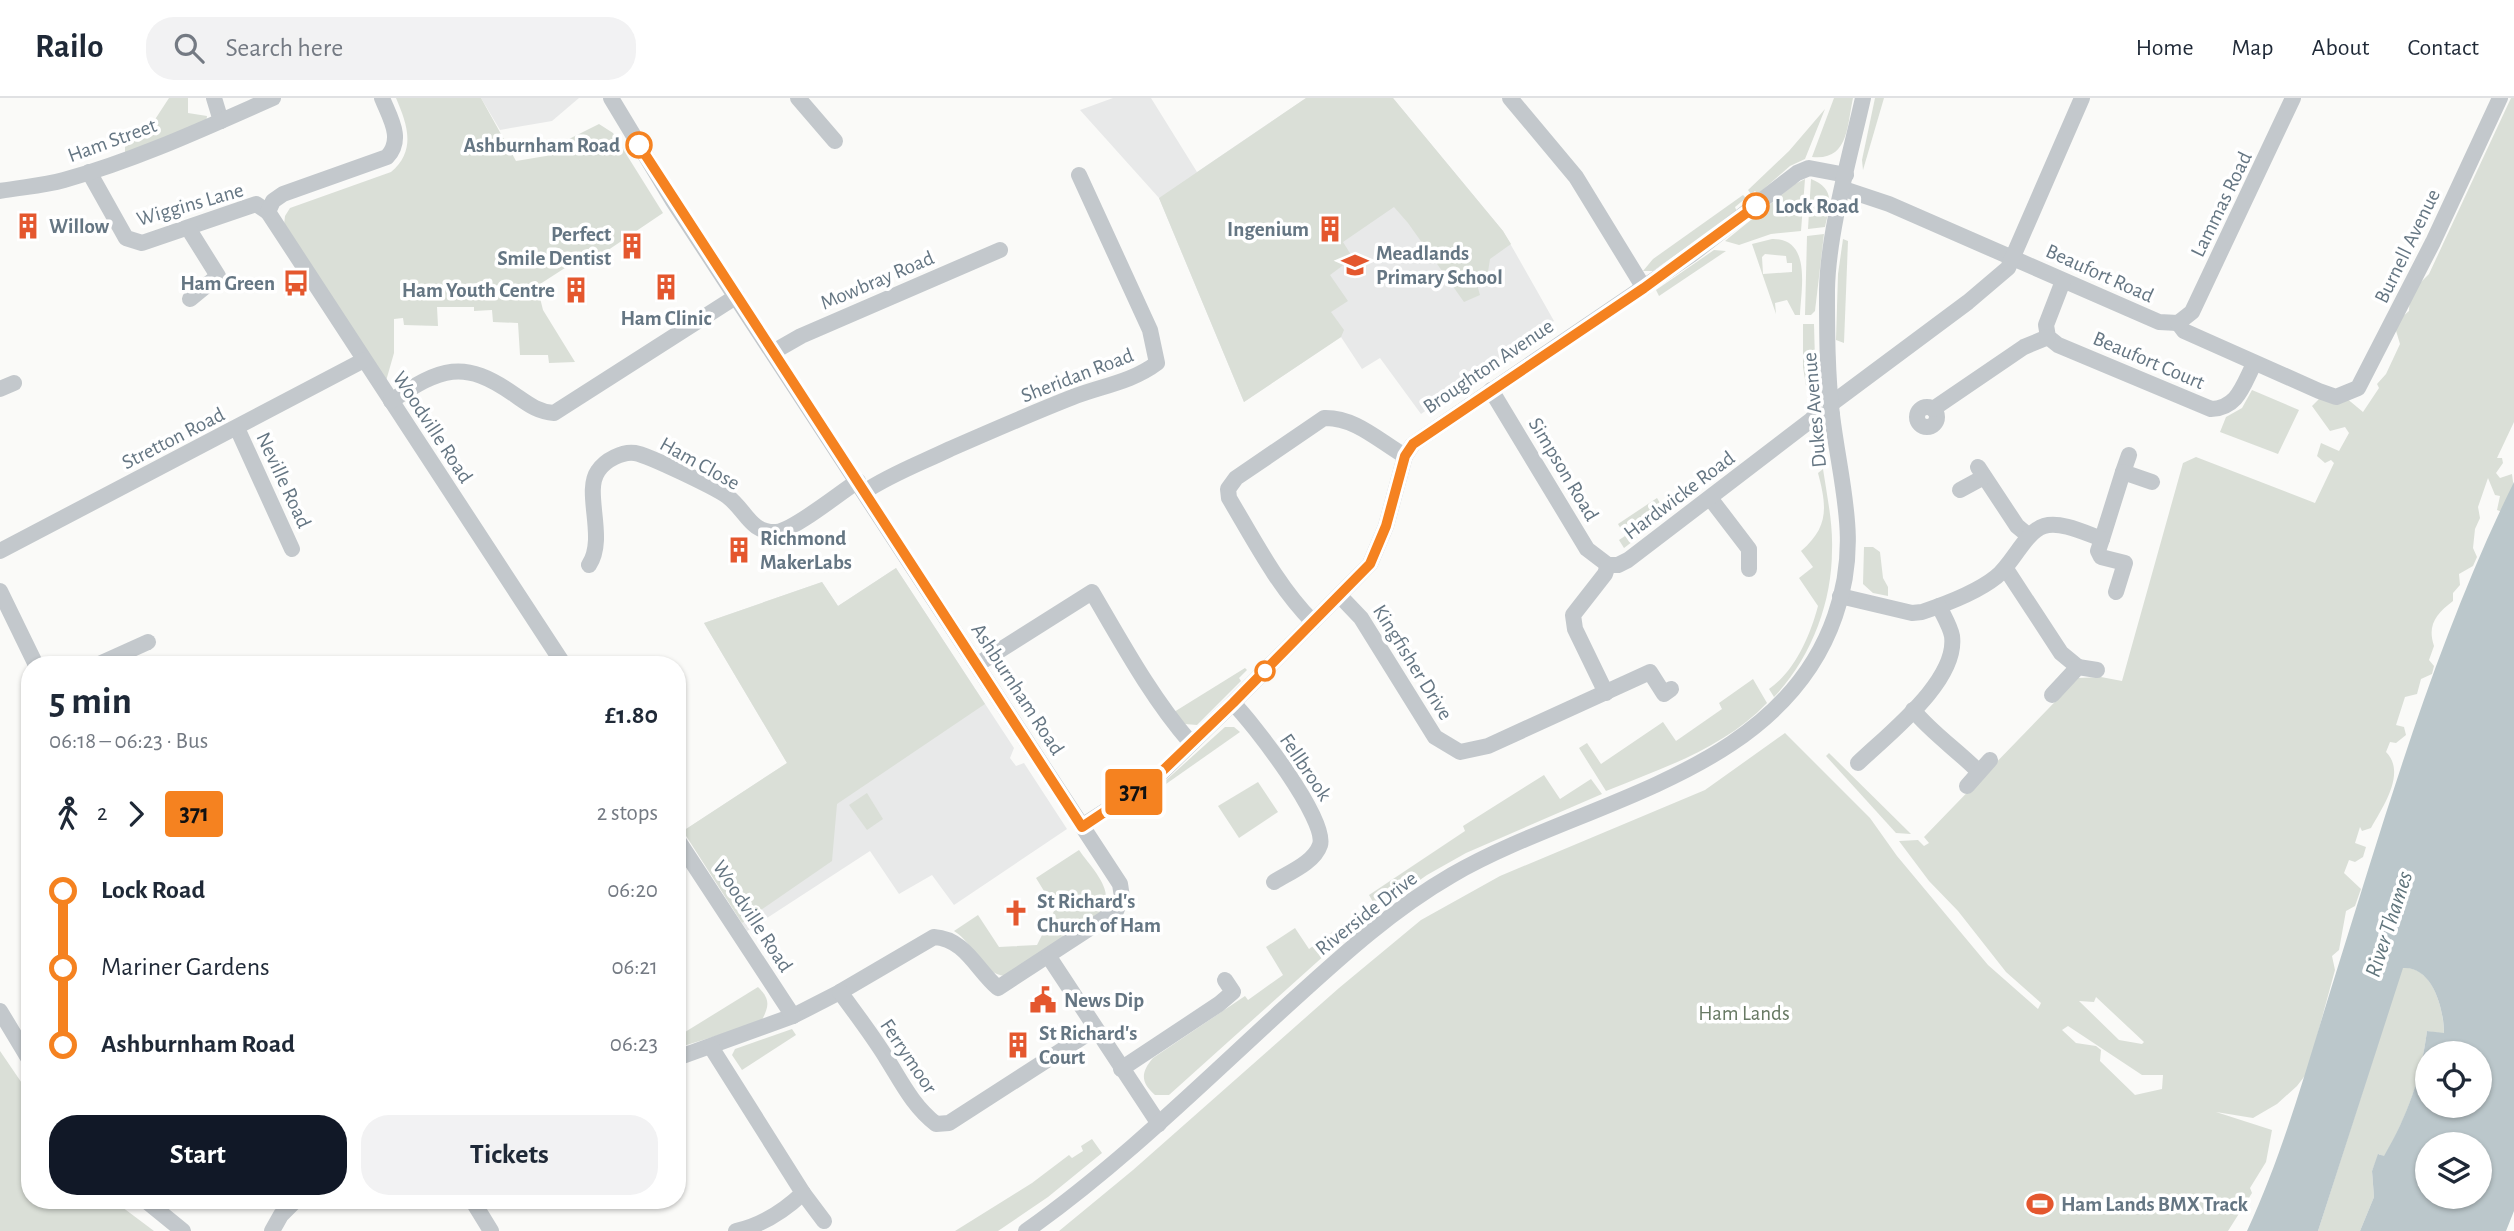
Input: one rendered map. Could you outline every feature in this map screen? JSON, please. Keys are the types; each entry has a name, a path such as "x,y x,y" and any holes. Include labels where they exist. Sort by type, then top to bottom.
{"street":[{"path":"214,98 221,121"},
{"name":"Ham Street","path":"0,191 60,181 89,172 273,98"},
{"name":"Wiggins Lane","path":"89,172 126,238 142,243 256,204 268,212 272,201 283,194 387,157 395,146 395,130 382,98"},
{"name":"Ashburnham Road","path":"611,98 673,201 1120,884 1122,897 1116,911 998,988 961,946 949,938 934,937 793,1016 686,1055"},
{"path":"798,98 835,141"},
{"path":"1510,98 1576,177 1644,288"},
{"name":"Dukes Avenue","path":"1781,703 1816,656 1835,615 1849,562 1849,531 1831,409 1827,285 1863,98"},
{"name":"Hardwicke Road","path":"1608,565 1618,565 1628,560 1811,419 1831,409 2008,268 2082,98"},
{"name":"Lammas Road","path":"2178,323 2192,312 2293,98"},
{"name":"Burnell Avenue","path":"2336,397 2358,388 2378,353 2500,98"},
{"name":"Broughton Avenue","path":"1082,827 1154,779 1370,564 1378,550 1405,456 1413,444 1644,288 1736,222 1797,173 1809,169 1845,182"},
{"name":"Sheridan Road","path":"861,487 883,480 1076,396 1095,392 1145,372 1157,363 1150,330 1079,175"},
{"name":"Beaufort Road","path":"1845,182 1889,204 2159,322 2178,323 2184,331 2254,364 2336,397"},
{"name":"Woodville Road","path":"268,212 558,656"},
{"path":"188,228 218,276 190,299"},
{"name":"Mowbray Road","path":"772,352 801,336 1000,250"},
{"path":"1933,409 2024,347 2048,337 2046,325 2063,281"},
{"path":"391,401 439,374 466,371 495,381 538,411 554,413 737,296"},
{"name":"Beaufort Court","path":"2048,337 2058,345 2211,409 2223,409 2232,404 2254,364"},
{"name":"Stretton Road","path":"0,551 364,360"},
{"name":"Simpson Road","path":"1491,390 1587,550 1608,565"},
{"path":"1313,622 1299,608 1262,553 1229,498 1228,489 1236,478 1324,418 1338,418 1353,423 1405,456"},
{"name":"Neville Road","path":"237,428 292,549"},
{"name":"Ham Close","path":"589,565 597,546 594,485 597,471 625,453 645,456 727,497 754,527 764,532 780,532 789,528 861,487"},
{"path":"2116,592 2125,563 2101,557 2098,551 2129,455"},
{"path":"1960,490 1981,472 2017,526 2029,536"},
{"path":"2123,472 2152,482"},
{"path":"1710,498 1749,549 1749,569"},
{"path":"1840,596 1912,612 1939,606 1993,580 2006,569 2029,536 2041,526 2056,524 2102,538"},
{"path":"1606,692 1576,629 1573,615 1605,574 1608,565"},
{"path":"2006,569 2061,653 2078,667 2097,670"},
{"path":"0,591 32,656"},
{"path":"978,664 1092,592 1144,678 1175,725 1190,742"},
{"name":"Kingfisher Drive","path":"1340,596 1362,618 1435,737 1460,752 1488,746 1650,672 1664,694 1671,689"},
{"path":"1858,762 1913,710 1938,681 1947,665 1952,635 1939,606"},
{"path":"117,656 148,642"},
{"path":"2052,695 2078,667"},
{"name":"Fellbrook","path":"1233,703 1254,727 1312,810 1320,829 1320,844 1313,857 1273,882"},
{"name":"Riverside Drive","path":"1027,1231 1073,1197 1159,1124 1346,951 1418,897 1454,874 1521,840 1611,805 1704,760 1781,703"},
{"path":"1913,710 1928,729 1984,765 1966,786"},
{"name":"Woodville Road","path":"686,853 793,1016"},
{"path":"1049,957 1159,1124"},
{"path":"1121,1069 1233,992 1225,980"},
{"name":"Ferrymoor","path":"840,992 888,1060 903,1088 923,1114 936,1124 949,1123 1095,1029"},
{"path":"0,1011 21,1047"},
{"path":"711,1047 824,1221"},
{"path":"736,1231 755,1227 790,1206 803,1192"},
{"path":"156,1209 183,1231"},
{"path":"272,1231 287,1209"},
{"path":"478,1209 491,1231"}],"shaded area":[{"path":"481,98 579,98 552,121 500,130"},
{"name":"Meadlands Primary School","path":"1113,98 1151,98 1197,172 1306,98 1393,98 1503,231 1554,321 1421,414 1380,358 1362,369 1341,337 1244,402 1159,198 1080,110"},
{"path":"896,568 1014,748 1010,758 1016,766 1024,763 1067,829 954,905 932,875 899,894 870,851 747,931 686,836 686,829 787,763 704,623 822,582 838,606"}],"green space":[{"path":"169,98 188,98 188,113 207,116 206,123 125,156 125,140 154,121"},
{"path":"396,98 481,98 516,161 558,154 557,145 599,124 613,133 663,213 586,265 577,255 568,266 537,286 543,310 575,362 549,363 548,355 520,355 518,323 493,322 492,310 437,307 438,326 404,325 403,318 394,319 394,353 386,381 284,225 290,208 391,172 399,164 407,146 407,136 404,117"},
{"name":"Meadlands Primary School","path":"1306,98 1393,98 1511,244 1490,259 1488,272 1474,274 1480,295 1464,302 1394,207 1343,242 1353,258 1330,275 1348,301 1331,312 1344,330 1341,337 1244,402 1159,198"},
{"path":"1834,98 1853,98 1844,139 1833,153 1824,157 1812,157"},
{"path":"1875,98 1884,98 1863,170 1862,160"},
{"name":"Ham Lands","path":"2511,98 2514,98 2514,422 2497,458 2502,458 2503,463 2496,473 2500,478 2512,474 2514,489 2502,512 2497,510 2500,496 2495,495 2488,478 2478,507 2480,518 2475,529 2473,548 2477,557 2473,566 2459,574 2460,585 2453,593 2453,601 2432,626 2434,646 2429,660 2434,666 2432,674 2421,679 2417,694 2405,697 2396,725 2404,727 2406,735 2396,743 2390,742 2386,752 2392,760 2394,770 2390,790 2371,828 2362,831 2360,827 2355,843 2366,847 2363,857 2355,862 2349,860 2344,873 2361,889 2355,906 2346,911 2339,950 2332,956 2335,970 2307,1073 2277,1104 2253,1118 2216,1112 2272,1130 2266,1162 2250,1188 2252,1193 2228,1231 1059,1231 1421,920 1500,876 1705,790 1785,733 1870,818 1897,856 1988,965 2038,1009 2041,1003 2006,972 1899,841 1918,840 1924,846 1929,843 1924,837 2078,678 2101,677 2122,681 2183,463 2196,457 2315,503 2334,463 2331,460 2325,463 2317,456 2321,443 2339,451 2349,433 2345,427 2330,431 2312,406 2319,399 2345,397 2363,412 2379,388 2377,384 2386,374 2400,344 2394,324 2409,311 2410,293 2429,274","holes":["2096,997 2144,1042 2142,1044 2119,1040 2079,1001 2094,1002","2068,1026 2142,1075 2163,1075 2162,1089 2135,1095 2100,1061 2101,1050 2096,1046 2076,1043 2062,1030"]},
{"path":"1825,109 1805,159 1790,166 1758,194 1755,191 1751,194 1748,190 1789,151"},
{"path":"1805,179 1801,231 1771,234 1739,245 1725,241 1795,184"},
{"path":"1811,179 1828,193 1829,205 1825,227 1808,229"},
{"path":"1743,195 1746,198 1735,207 1737,212 1653,271 1643,271 1653,259"},
{"path":"1824,234 1815,311 1811,315 1805,315 1807,236"},
{"path":"1772,239 1785,241 1793,247 1799,256 1801,267 1800,315 1795,315 1787,300 1775,303 1776,314 1752,244","holes":["1765,254 1786,256 1787,263 1792,263 1792,272 1763,274 1762,257"]},
{"path":"1843,239 1848,241 1844,343 1836,340 1838,274"},
{"path":"1714,250 1726,251 1659,296 1656,290"},
{"path":"1803,324 1814,324 1816,398 1809,404 1803,367"},
{"path":"2252,390 2299,410 2278,454 2220,432 2226,417 2242,408"},
{"path":"1823,469 1832,540 1828,590 1809,647 1799,665 1774,697 1769,689 1794,663 1811,629 1818,606 1799,578 1813,567 1801,551 1821,525 1824,506 1818,473"},
{"path":"1657,498 1667,515 1624,548 1619,540 1625,536 1618,524"},
{"path":"1864,547 1873,547 1880,552 1888,596 1873,593 1863,584"},
{"path":"896,568 985,704 837,804 832,861 742,923 686,836 686,829 787,763 704,623 822,582 838,606"},
{"path":"1245,668 1247,670 1239,678 1241,681 1197,725 1185,724 1174,712"},
{"path":"1753,679 1767,703 1732,733 1671,765 1606,791 1579,748 1587,743 1601,764 1663,722 1676,741 1722,709 1719,703"},
{"path":"1225,727 1234,727 1240,732 1166,784 1164,782"},
{"path":"1829,753 1911,834 1896,833 1826,756"},
{"path":"1544,775 1560,799 1591,779 1602,794 1466,853 1427,875 1366,918 1169,1095 1155,1095 1150,1090 1144,1072 1153,1058 1245,996 1248,1000 1283,975 1266,947 1295,928 1309,949 1373,902 1369,895 1465,831 1463,826"},
{"path":"1258,782 1278,812 1239,838 1218,806"},
{"path":"867,793 883,819 867,830 849,805"},
{"path":"1079,850 1096,872 1104,888 1106,904 1102,913 1005,976 990,970 954,931 978,915 999,947 1037,945 1055,909 1036,878"},
{"path":"2402,968 2413,969 2429,981 2435,991 2442,1013 2444,1034 2427,1031 2425,1041 2415,1041 2415,1086 2400,1126 2384,1157 2379,1154 2372,1171 2374,1197 2360,1231 2318,1231"},
{"path":"758,987 765,996 766,1012 761,1022 686,1045 686,1031"},
{"path":"792,1029 796,1035 742,1070 732,1055 735,1049"},
{"path":"0,1051 21,1082 21,1209 125,1209 154,1231 0,1231"},
{"path":"1092,1139 1102,1153 1048,1197 998,1231 955,1231 1032,1183 1069,1155 1072,1158 1083,1151 1081,1146"}],"water":[{"name":"River Thames","path":"2514,482 2514,1211 2506,1231 2360,1231 2374,1197 2372,1171 2378,1154 2384,1156 2407,1111 2415,1086 2415,1118 2492,1118 2492,1041 2425,1041 2427,1031 2444,1033 2439,1002 2435,991 2422,974 2403,968 2318,1231 2247,1231 2273,1169 2295,1105 2415,725 2461,602"}],"bus line":[{"name":"371","path":"639,145 1082,827 1154,779 1370,564 1386,526 1405,456 1413,444 1570,335 1644,288 1756,206"}],"place":[{"name":"Ashburnham Road","path":"639,145"},
{"name":"Lock Road","path":"1756,206"},
{"name":"Willow","path":"28,226"},
{"name":"Ingenium","path":"1330,229"},
{"name":"Perfect Smile Dentist","path":"632,246"},
{"name":"Meadlands Primary School","path":"1355,265"},
{"name":"Ham Green","path":"296,283"},
{"name":"Ham Clinic","path":"666,287"},
{"name":"Ham Youth Centre","path":"576,290"},
{"name":"Richmond MakerLabs","path":"739,550"},
{"name":"St Richard's Church of Ham","path":"1016,913"},
{"name":"News Dip","path":"1043,1000"},
{"name":"St Richard's Court","path":"1018,1045"},
{"name":"Ham Lands BMX Track","path":"2040,1204"}]}
